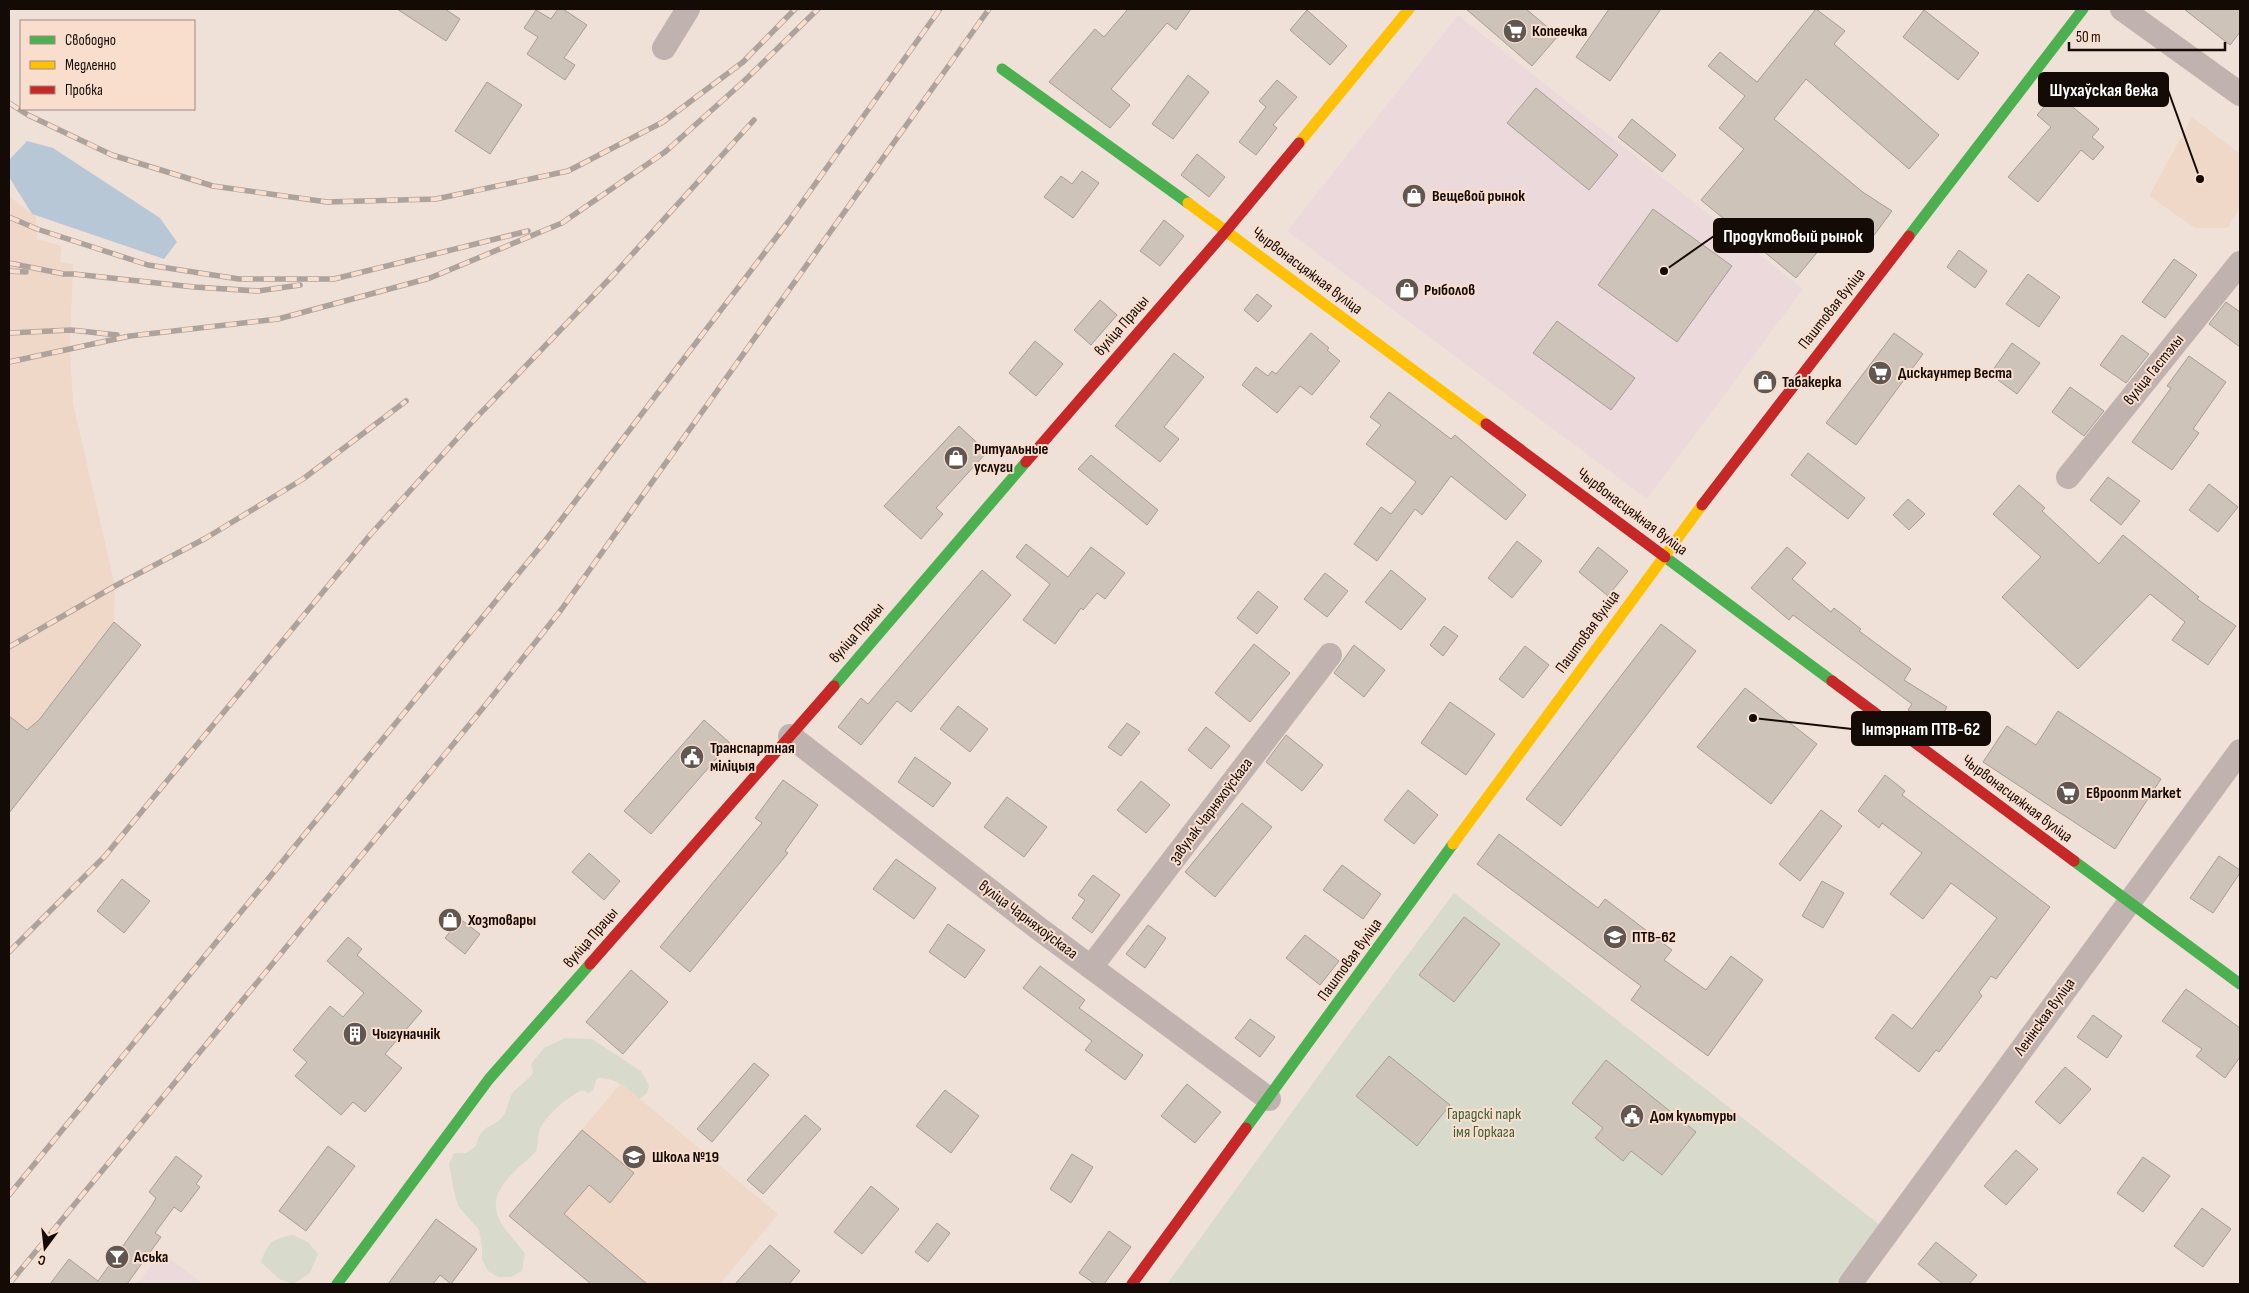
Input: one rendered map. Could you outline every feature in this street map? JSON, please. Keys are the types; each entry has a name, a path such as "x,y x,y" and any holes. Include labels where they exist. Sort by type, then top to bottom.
{"street":[{"path":"664,48 688,9"},
{"name":"вуліца Працы","path":"338,1284 489,1079 790,736 1226,231 1409,9"},
{"name":"Паштовая вуліца","path":"1132,1284 1269,1099 1663,556 2083,9"},
{"path":"2122,9 2240,94"},
{"name":"Чырвонасцяжная вуліца","path":"1002,69 1226,231 2240,984"},
{"name":"вуліца Гастэлы","path":"2068,477 2240,262"},
{"name":"завулак Чарняхоўскага","path":"1091,967 1330,655"},
{"name":"вуліца Чарняхоўскага","path":"790,736 1038,928 1269,1099"},
{"name":"Ленінская вуліца","path":"1850,1284 2240,751"}],"shaded area":[{"path":"1458,15 1803,289 1647,499 1287,231"},
{"path":"2192,117 2240,154 2240,208 2227,228 2195,228 2149,196"},
{"path":"9,196 36,217 37,239 62,246 60,262 73,264 70,348 73,403 115,586 114,622 141,645 9,813"},
{"name":"Школа №19","path":"621,1083 778,1214 720,1284 591,1284 509,1216"},
{"path":"161,1252 203,1284 137,1284"}],"green space":[{"name":"Гарадскі парк імя Горкага","path":"1454,893 1880,1225 1835,1284 1167,1284"},
{"path":"565,1038 592,1039 641,1071 649,1085 647,1093 640,1099 615,1081 597,1078 593,1090 589,1093 582,1090 577,1093 563,1102 545,1120 539,1132 536,1151 503,1184 498,1195 497,1214 508,1233 525,1253 522,1271 511,1277 498,1277 488,1271 482,1259 479,1230 458,1206 449,1164 454,1153 466,1153 476,1146 481,1133 503,1116 512,1094 533,1073 531,1064 544,1048"},
{"path":"293,1235 308,1242 318,1254 310,1273 293,1284 279,1279 261,1262 272,1242"}],"water":[{"path":"27,141 53,148 160,218 177,242 164,259 32,214 9,177 9,160"}],"building":[{"path":"397,9 445,9 460,19 446,41"},
{"path":"558,9 563,9 587,25 564,58 575,65 565,80 527,54 538,37 524,28 536,10 551,19"},
{"path":"1128,9 1191,9 1176,30 1167,23 1111,89 1130,105 1110,128 1049,82 1095,29 1104,37"},
{"path":"1466,9 1526,9 1558,36 1532,66"},
{"path":"1609,9 1661,9 1610,81 1576,57"},
{"path":"1816,9 1845,31 1834,44 1939,135 1909,169 1806,79 1774,119 1864,193 1892,211 1866,246 1839,226 1796,278 1701,200 1744,149 1719,128 1745,96 1708,66 1720,52 1757,82"},
{"path":"2184,9 2240,9 2240,32 2230,45"},
{"path":"1307,10 1347,46 1330,65 1290,30"},
{"path":"1924,10 1979,53 1958,80 1903,37"},
{"path":"1188,75 1209,92 1173,139 1152,124"},
{"path":"1277,80 1297,97 1273,125 1277,128 1256,155 1239,142 1266,107 1259,101"},
{"path":"487,82 522,105 490,154 455,131"},
{"path":"1536,88 1618,155 1589,190 1507,123"},
{"path":"2056,93 2099,129 2092,137 2104,147 2093,160 2081,150 2038,202 2008,177 2051,127 2037,115"},
{"path":"1632,119 1676,155 1662,172 1618,137"},
{"path":"1197,154 1225,177 1209,197 1181,175"},
{"path":"1082,171 1099,183 1073,218 1044,197 1061,176 1072,184"},
{"path":"1653,209 1732,266 1677,342 1598,285"},
{"path":"1164,220 1184,236 1160,266 1140,251"},
{"path":"1959,250 1987,271 1975,288 1947,267"},
{"path":"2174,259 2197,275 2165,318 2142,302"},
{"path":"2028,274 2060,297 2039,327 2006,304"},
{"path":"1257,294 1272,306 1258,322 1244,310"},
{"path":"1100,300 1117,315 1091,345 1074,330"},
{"path":"2226,302 2240,312 2240,347 2209,324"},
{"path":"1557,321 1635,378 1611,410 1533,353"},
{"path":"1311,333 1329,348 1327,350 1340,361 1312,395 1300,386 1277,413 1242,385 1256,367 1268,376 1272,371 1276,374"},
{"path":"1894,333 1923,354 1856,445 1826,423"},
{"path":"2122,335 2149,354 2126,383 2100,365"},
{"path":"1035,341 1063,364 1036,396 1009,373"},
{"path":"2012,343 2040,363 2017,394 1990,374"},
{"path":"1174,353 1204,377 1164,427 1179,439 1160,462 1115,426"},
{"path":"2189,356 2226,382 2193,429 2199,433 2172,470 2132,442 2171,388 2167,386"},
{"path":"2070,387 2104,411 2084,436 2052,412"},
{"path":"1389,392 1451,439 1455,435 1526,495 1506,520 1451,476 1422,515 1415,509 1377,561 1354,544 1381,507 1391,514 1416,482 1366,444 1381,425 1370,417"},
{"path":"959,426 987,452 936,508 943,514 921,539 884,506"},
{"path":"1808,453 1865,498 1848,519 1791,475"},
{"path":"1091,455 1158,510 1147,525 1078,469"},
{"path":"2108,477 2140,501 2121,525 2090,500"},
{"path":"2209,484 2238,507 2218,532 2189,510"},
{"path":"2019,485 2045,508 2042,511 2099,564 2123,535 2199,597 2197,599 2236,626 2208,665 2172,640 2185,622 2150,594 2078,669 2002,597 2041,557 1993,514"},
{"path":"1908,499 1925,514 1909,530 1893,515"},
{"path":"1517,541 1542,561 1512,598 1488,578"},
{"path":"1026,544 1068,577 1091,547 1125,573 1105,599 1097,593 1083,610 1081,608 1055,644 1023,620 1050,584 1016,557"},
{"path":"1598,547 1628,571 1608,596 1579,572"},
{"path":"1787,547 1806,563 1792,579 1831,612 1834,608 1861,629 1859,631 1911,669 1904,680 1947,707 1935,727 1908,710 1912,704 1793,615 1789,620 1751,588"},
{"path":"982,570 1011,595 911,712 897,701 861,745 838,727 861,698 868,704"},
{"path":"1391,570 1426,599 1401,630 1365,602"},
{"path":"1325,573 1348,591 1327,617 1304,599"},
{"path":"1258,591 1278,607 1257,634 1237,618"},
{"path":"114,622 141,645 9,813 9,716 27,730 39,720"},
{"path":"1661,624 1696,651 1561,826 1526,799"},
{"path":"1444,626 1458,636 1443,656 1430,645"},
{"path":"1254,644 1290,673 1250,722 1215,693"},
{"path":"1354,645 1385,670 1364,697 1334,673"},
{"path":"1525,646 1549,665 1523,698 1499,679"},
{"path":"1745,688 1817,744 1771,804 1697,747"},
{"path":"1450,702 1495,734 1466,775 1421,743"},
{"path":"958,706 988,729 970,752 940,729"},
{"path":"2058,711 2161,779 2115,849 1983,762 2007,726 2036,745"},
{"path":"704,720 730,743 651,834 624,811"},
{"path":"1127,723 1140,732 1121,756 1108,747"},
{"path":"1206,727 1230,746 1211,769 1188,750"},
{"path":"1286,735 1323,765 1302,791 1266,762"},
{"path":"915,757 951,783 933,807 898,782"},
{"path":"1885,775 1905,791 1902,795 2050,907 1996,979 1991,976 1979,992 1982,996 1939,1052 1936,1050 1919,1072 1875,1038 1893,1014 1912,1029 1997,918 1951,883 1923,919 1890,894 1922,853 1882,823 1879,828 1858,811"},
{"path":"783,780 818,805 785,851 788,853 690,972 660,947 762,823 755,818"},
{"path":"1141,781 1170,805 1146,833 1117,810"},
{"path":"1408,790 1438,815 1414,844 1384,820"},
{"path":"1007,797 1047,827 1024,857 984,827"},
{"path":"1242,803 1272,827 1215,897 1185,872"},
{"path":"1821,810 1842,826 1800,881 1779,864"},
{"name":"ПТВ-62","path":"1499,834 1598,908 1605,899 1672,950 1664,960 1706,990 1731,956 1763,980 1708,1056 1631,1000 1641,986 1477,864"},
{"path":"589,853 620,881 604,900 572,872"},
{"path":"2219,856 2240,870 2240,873 2213,913 2190,898"},
{"path":"896,859 936,888 914,919 873,889"},
{"path":"1342,865 1381,894 1363,919 1323,890"},
{"path":"1093,875 1120,895 1092,933 1072,918 1085,900 1078,895"},
{"path":"122,879 150,901 124,933 97,911"},
{"path":"1822,881 1844,893 1823,928 1802,916"},
{"path":"1464,917 1500,944 1454,1002 1419,975"},
{"path":"460,919 480,934 465,954 445,938"},
{"path":"948,924 985,950 965,978 929,952"},
{"path":"1148,925 1166,938 1145,968 1126,954"},
{"path":"1305,935 1339,961 1320,985 1286,958"},
{"name":"Чыгуначнік","path":"348,937 362,949 357,955 422,1011 385,1054 402,1068 365,1112 353,1102 341,1115 295,1076 307,1062 293,1050 330,1006 343,1017 364,993 327,961"},
{"path":"1040,966 1085,1000 1079,1008 1143,1055 1125,1080 1085,1050 1092,1041 1023,988"},
{"path":"631,970 668,1002 623,1054 586,1022"},
{"path":"2186,989 2240,1028 2240,1057 2225,1078 2196,1056 2202,1049 2162,1021"},
{"path":"2093,1015 2122,1036 2107,1058 2077,1037"},
{"path":"1250,1019 1275,1037 1260,1057 1235,1038"},
{"path":"1389,1056 1450,1105 1417,1146 1356,1096"},
{"name":"Дом культуры","path":"1606,1060 1696,1132 1662,1175 1631,1151 1623,1161 1595,1138 1603,1128 1572,1103"},
{"path":"754,1063 769,1075 712,1142 697,1129"},
{"path":"2065,1067 2091,1089 2060,1124 2035,1102"},
{"path":"1187,1084 1221,1112 1195,1143 1161,1116"},
{"path":"945,1090 979,1116 951,1153 916,1126"},
{"path":"805,1115 821,1129 763,1194 747,1180"},
{"path":"582,1130 634,1173 610,1203 589,1185 564,1214 647,1284 591,1284 509,1216"},
{"path":"328,1146 355,1166 306,1231 279,1211"},
{"path":"2016,1150 2038,1169 2006,1205 1984,1186"},
{"path":"1072,1154 1093,1167 1071,1203 1050,1189"},
{"path":"176,1156 202,1176 196,1184 200,1187 181,1212 174,1207 155,1233 161,1237 127,1284 50,1284 69,1259 98,1281 152,1205 156,1198 149,1192"},
{"path":"2143,1157 2170,1176 2143,1212 2117,1193"},
{"path":"871,1186 899,1209 862,1254 834,1232"},
{"path":"2202,1208 2231,1229 2203,1267 2174,1246"},
{"path":"436,1219 477,1249 451,1284 440,1275 433,1284 388,1284"},
{"path":"937,1223 950,1233 928,1262 915,1252"},
{"path":"1109,1231 1131,1247 1104,1284 1095,1284 1079,1273"},
{"path":"1936,1242 1977,1275 1969,1284 1943,1284 1918,1264"},
{"path":"770,1245 800,1271 789,1284 735,1284"}],"railway":[{"path":"20,110 112,155 213,186 327,202 436,199 568,171 663,122 743,62 795,9"},
{"path":"9,362 130,336 278,319 430,278 562,223 665,152 742,83 818,9"},
{"path":"9,1195 545,541 788,222 940,9"},
{"path":"9,1284 483,708 561,610 989,9"},
{"path":"9,103 20,110"},
{"path":"9,952 105,856 370,535 473,421 617,271 754,120"},
{"path":"9,217 37,229 148,265 239,279 334,279 528,231"},
{"path":"9,263 64,274 194,287 258,291 300,285"},
{"path":"9,271 26,272"},
{"path":"9,333 71,330 117,335"},
{"path":"9,647 115,586 206,538 303,479 406,401"}],"traffic: fast":[{"path":"1909,236 2083,9"},
{"path":"1002,69 1188,203"},
{"path":"834,686 1026,462"},
{"path":"1665,557 1832,681"},
{"path":"1246,1128 1453,844"},
{"path":"2074,861 2240,984"},
{"path":"337,1284 489,1079 590,964"}],"traffic: slow":[{"path":"1299,143 1409,9"},
{"path":"1188,203 1486,424"},
{"path":"1453,844 1702,505"}],"traffic: jam":[{"path":"1026,462 1226,231 1299,143"},
{"path":"1702,505 1909,236"},
{"path":"1486,424 1665,557"},
{"path":"1832,681 2074,861"},
{"path":"590,964 834,686"},
{"path":"1132,1284 1246,1128"}],"place":[{"name":"Копеечка","path":"1515,31"},
{"name":"Шухаўская вежа","path":"2200,179"},
{"name":"Вещевой рынок","path":"1414,196"},
{"name":"Продуктовый рынок","path":"1664,271"},
{"name":"Рыболов","path":"1407,290"},
{"name":"Дискаунтер Веста","path":"1880,373"},
{"name":"Табакерка","path":"1765,382"},
{"name":"Ритуальные услуги","path":"956,458"},
{"name":"Інтэрнат ПТВ-62","path":"1753,718"},
{"name":"Транспартная міліцыя","path":"692,757"},
{"name":"Евроопт Market","path":"2068,793"},
{"name":"Хозтовары","path":"450,920"},
{"name":"ПТВ-62","path":"1615,937"},
{"name":"Чыгуначнік","path":"355,1034"},
{"name":"Дом культуры","path":"1632,1116"},
{"name":"Школа №19","path":"634,1157"},
{"name":"Аська","path":"117,1257"}]}
